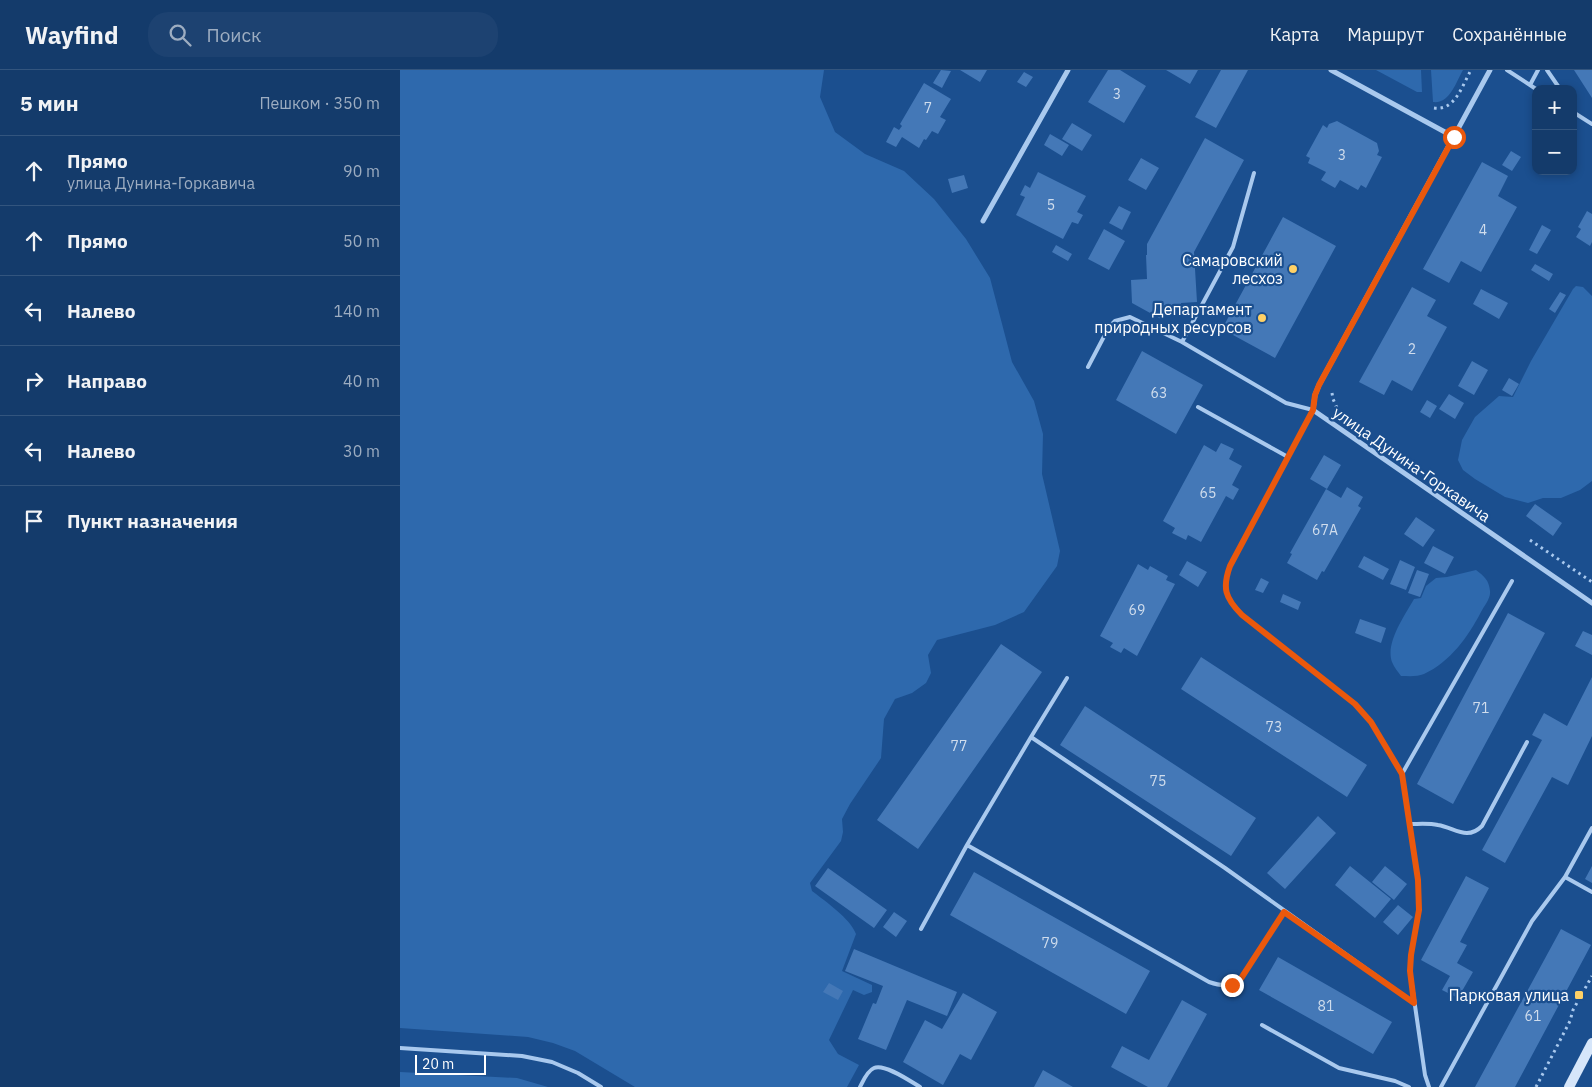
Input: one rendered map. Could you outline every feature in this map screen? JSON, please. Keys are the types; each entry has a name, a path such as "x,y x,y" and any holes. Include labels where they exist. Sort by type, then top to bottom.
{"main road":[{"path":"1569,1087 1589,1054 1592,1044"}],"street":[{"path":"983,221 1068,70"},
{"path":"1332,70 1454,137"},
{"name":"улица Дунина-Горкавича","path":"1490,70 1319,385 1315,395 1313,410 1592,603"}],"lane":[{"path":"1507,70 1530,85 1538,70"},
{"path":"1547,70 1557,85"},
{"path":"1577,114 1592,124"},
{"path":"1182,342 1232,247 1254,173"},
{"path":"1088,367 1109,327 1116,321 1130,318 1182,342 1284,402 1292,406 1313,410 1230,566 1225,580 1226,591 1232,605 1242,615 1355,704 1371,722 1402,774 1418,887 1419,910 1410,971 1425,1075 1429,1087"},
{"path":"1198,407 1288,457"},
{"path":"1402,774 1512,580"},
{"path":"921,929 967,845 1067,678"},
{"path":"1031,737 1225,868 1284,912 1414,1003"},
{"path":"1410,824 1436,824 1467,834 1476,832 1482,826 1527,742"},
{"path":"1441,1087 1532,921 1565,877 1592,828"},
{"path":"967,845 1209,982 1221,986 1232,985 1240,980 1284,912"},
{"path":"1565,877 1592,892"},
{"path":"1262,1024 1339,1068 1395,1081 1409,1087"},
{"path":"400,1048 522,1056 552,1062 578,1073 601,1087"},
{"path":"860,1087 872,1068 880,1066 920,1087"}],"path":[{"path":"1427,106 1441,109 1453,102 1471,70"},
{"path":"1332,391 1335,405 1340,410"},
{"path":"1524,536 1592,582"},
{"path":"1536,1087 1570,1021 1573,1010 1592,976"}],"shaded area":[{"path":"400,70 824,70 820,97 835,132 865,154 904,171 934,199 966,239 990,278 1012,362 1034,401 1043,434 1042,474 1060,551 1057,566 1024,612 995,625 937,640 928,655 931,673 926,683 912,693 895,699 884,719 881,758 842,819 843,832 841,841 810,883 812,891 843,916 856,934 842,971 872,985 872,992 864,995 853,990 829,1040 838,1054 859,1065 847,1087 635,1087 575,1051 553,1043 528,1037 400,1028"},
{"path":"1376,70 1421,70 1422,92 1417,92"},
{"path":"1431,70 1463,70 1452,91 1444,100 1439,102 1433,102"},
{"path":"1576,286 1583,287 1592,296 1592,481 1580,490 1561,498 1543,498 1528,503 1505,497 1463,470 1458,460 1462,440 1475,417 1499,396 1513,397 1531,361"},
{"path":"1476,570 1487,581 1490,594 1464,639 1450,656 1433,669 1418,676 1401,676 1392,662 1391,646 1397,629 1414,599 1421,598 1426,586 1436,578"},
{"path":"400,1072 517,1078 548,1087 400,1087"}],"building":[{"path":"941,70 951,71 942,88 933,83"},
{"path":"960,70 987,70 980,82"},
{"path":"1108,70 1120,70 1146,86 1124,123 1088,102"},
{"path":"1166,70 1198,70 1190,84"},
{"path":"1221,70 1248,70 1216,128 1195,117"},
{"path":"1574,70 1592,70 1592,98"},
{"path":"1024,72 1033,77 1026,87 1017,82"},
{"path":"924,83 951,99 940,117 946,120 938,134 932,131 919,148 902,137 896,147 886,142 894,127 899,130 902,126 900,124"},
{"path":"1337,121 1377,143 1379,151 1377,155 1382,157 1366,188 1361,185 1358,190 1340,180 1335,188 1321,180 1326,172 1308,163 1310,158 1306,156 1323,125 1327,128 1329,124"},
{"path":"1072,123 1092,135 1082,151 1062,139"},
{"path":"1050,134 1069,145 1062,156 1044,145"},
{"path":"1205,138 1244,160 1194,252 1197,302 1181,303 1181,306 1174,306 1168,316 1164,313 1161,319 1132,303 1131,280 1147,279 1147,244"},
{"path":"1511,151 1521,157 1512,171 1502,165"},
{"path":"1141,158 1159,168 1146,190 1128,180"},
{"path":"1482,162 1508,176 1498,196 1517,207 1481,272 1461,261 1449,283 1423,269"},
{"path":"1038,172 1086,196 1077,212 1083,215 1078,224 1072,222 1063,239 1016,215 1025,197 1020,195 1025,185 1030,188"},
{"path":"964,175 968,188 952,193 948,179"},
{"path":"1119,206 1131,212 1122,230 1109,223"},
{"path":"1587,211 1592,214 1592,242 1590,246 1576,237 1581,229 1578,227"},
{"path":"1283,217 1336,246 1275,358 1222,329"},
{"path":"1542,225 1551,230 1537,254 1529,250"},
{"path":"1104,229 1125,241 1109,270 1088,259"},
{"path":"1056,245 1072,254 1068,261 1052,252"},
{"path":"1535,264 1553,274 1549,281 1531,270"},
{"path":"1412,287 1436,300 1427,316 1447,327 1412,391 1392,380 1384,395 1359,382"},
{"path":"1481,289 1508,303 1499,319 1473,304"},
{"path":"1560,292 1566,295 1555,313 1549,309"},
{"path":"1142,351 1203,385 1176,434 1116,400"},
{"path":"1472,361 1488,370 1474,395 1458,386"},
{"path":"1509,378 1519,384 1512,396 1502,390"},
{"path":"1449,394 1464,403 1455,419 1439,409"},
{"path":"1427,400 1437,406 1430,418 1420,412"},
{"path":"1221,443 1234,449 1229,459 1242,466 1232,485 1239,489 1233,500 1226,496 1201,542 1188,535 1186,540 1172,533 1175,528 1163,521 1204,445 1216,452"},
{"path":"1324,455 1341,465 1327,489 1310,479"},
{"path":"1347,487 1363,497 1358,506 1361,508 1324,572 1322,571 1317,580 1287,563 1292,554 1290,553 1326,489 1341,498"},
{"path":"1535,504 1562,523 1553,536 1526,516"},
{"path":"1416,517 1435,530 1423,547 1404,534"},
{"path":"1433,546 1454,557 1445,574 1424,563"},
{"path":"1364,556 1389,569 1383,580 1358,567"},
{"path":"1400,560 1415,567 1406,590 1390,584"},
{"path":"1187,561 1207,572 1198,587 1179,575"},
{"path":"1138,564 1148,570 1150,566 1168,576 1166,580 1175,584 1137,656 1124,648 1121,653 1110,647 1113,643 1100,636"},
{"path":"1417,570 1429,574 1420,597 1408,593"},
{"path":"1261,578 1269,582 1263,593 1255,590"},
{"path":"1283,594 1301,602 1298,610 1280,602"},
{"path":"1508,613 1545,633 1453,804 1417,784"},
{"path":"1360,619 1386,628 1381,643 1355,633"},
{"path":"1583,631 1592,635 1592,655 1575,646"},
{"path":"1001,644 1042,672 918,849 877,820"},
{"path":"1201,657 1367,765 1347,797 1181,689"},
{"path":"1592,677 1592,736 1568,785 1552,777 1505,863 1482,850 1542,740 1532,735 1544,713 1567,726"},
{"path":"1085,706 1256,818 1231,856 1060,745"},
{"path":"1318,816 1336,833 1285,889 1267,873"},
{"path":"1350,866 1391,899 1375,918 1335,885"},
{"path":"1385,866 1407,884 1394,900 1372,882"},
{"path":"1592,866 1592,883 1585,879"},
{"path":"828,868 887,910 874,928 815,886"},
{"path":"974,872 1150,971 1126,1014 950,915"},
{"path":"1466,876 1489,888 1460,942 1467,945 1457,963 1473,972 1458,998 1442,990 1450,976 1421,960"},
{"path":"1398,905 1413,917 1398,935 1383,922"},
{"path":"894,912 907,921 896,937 883,927"},
{"path":"1561,929 1591,945 1515,1087 1475,1087"},
{"path":"854,949 957,992 947,1016 907,1000 886,1050 858,1039 873,1003 876,1004 883,986 845,971"},
{"path":"1278,957 1392,1022 1373,1054 1259,990"},
{"path":"829,983 843,991 838,1000 823,992"},
{"path":"963,993 997,1012 971,1060 960,1054 943,1085 903,1062 925,1020 942,1029"},
{"path":"1182,1000 1207,1014 1167,1087 1148,1087 1111,1067 1122,1046 1149,1060"},
{"path":"1043,1070 1073,1087 1034,1087"}],"place":[{"name":"Самаровский лесхоз","path":"1293,269"},
{"name":"Департамент природных ресурсов","path":"1262,318"},
{"name":"Парковая улица","path":"1579,995"}],"route":[{"path":"1232,985 1240,980 1284,912 1414,1003 1410,971 1419,910 1418,880 1402,774 1371,722 1355,704 1242,615 1232,605 1226,591 1225,580 1230,566 1313,410 1315,395 1319,385 1454,137"}]}
